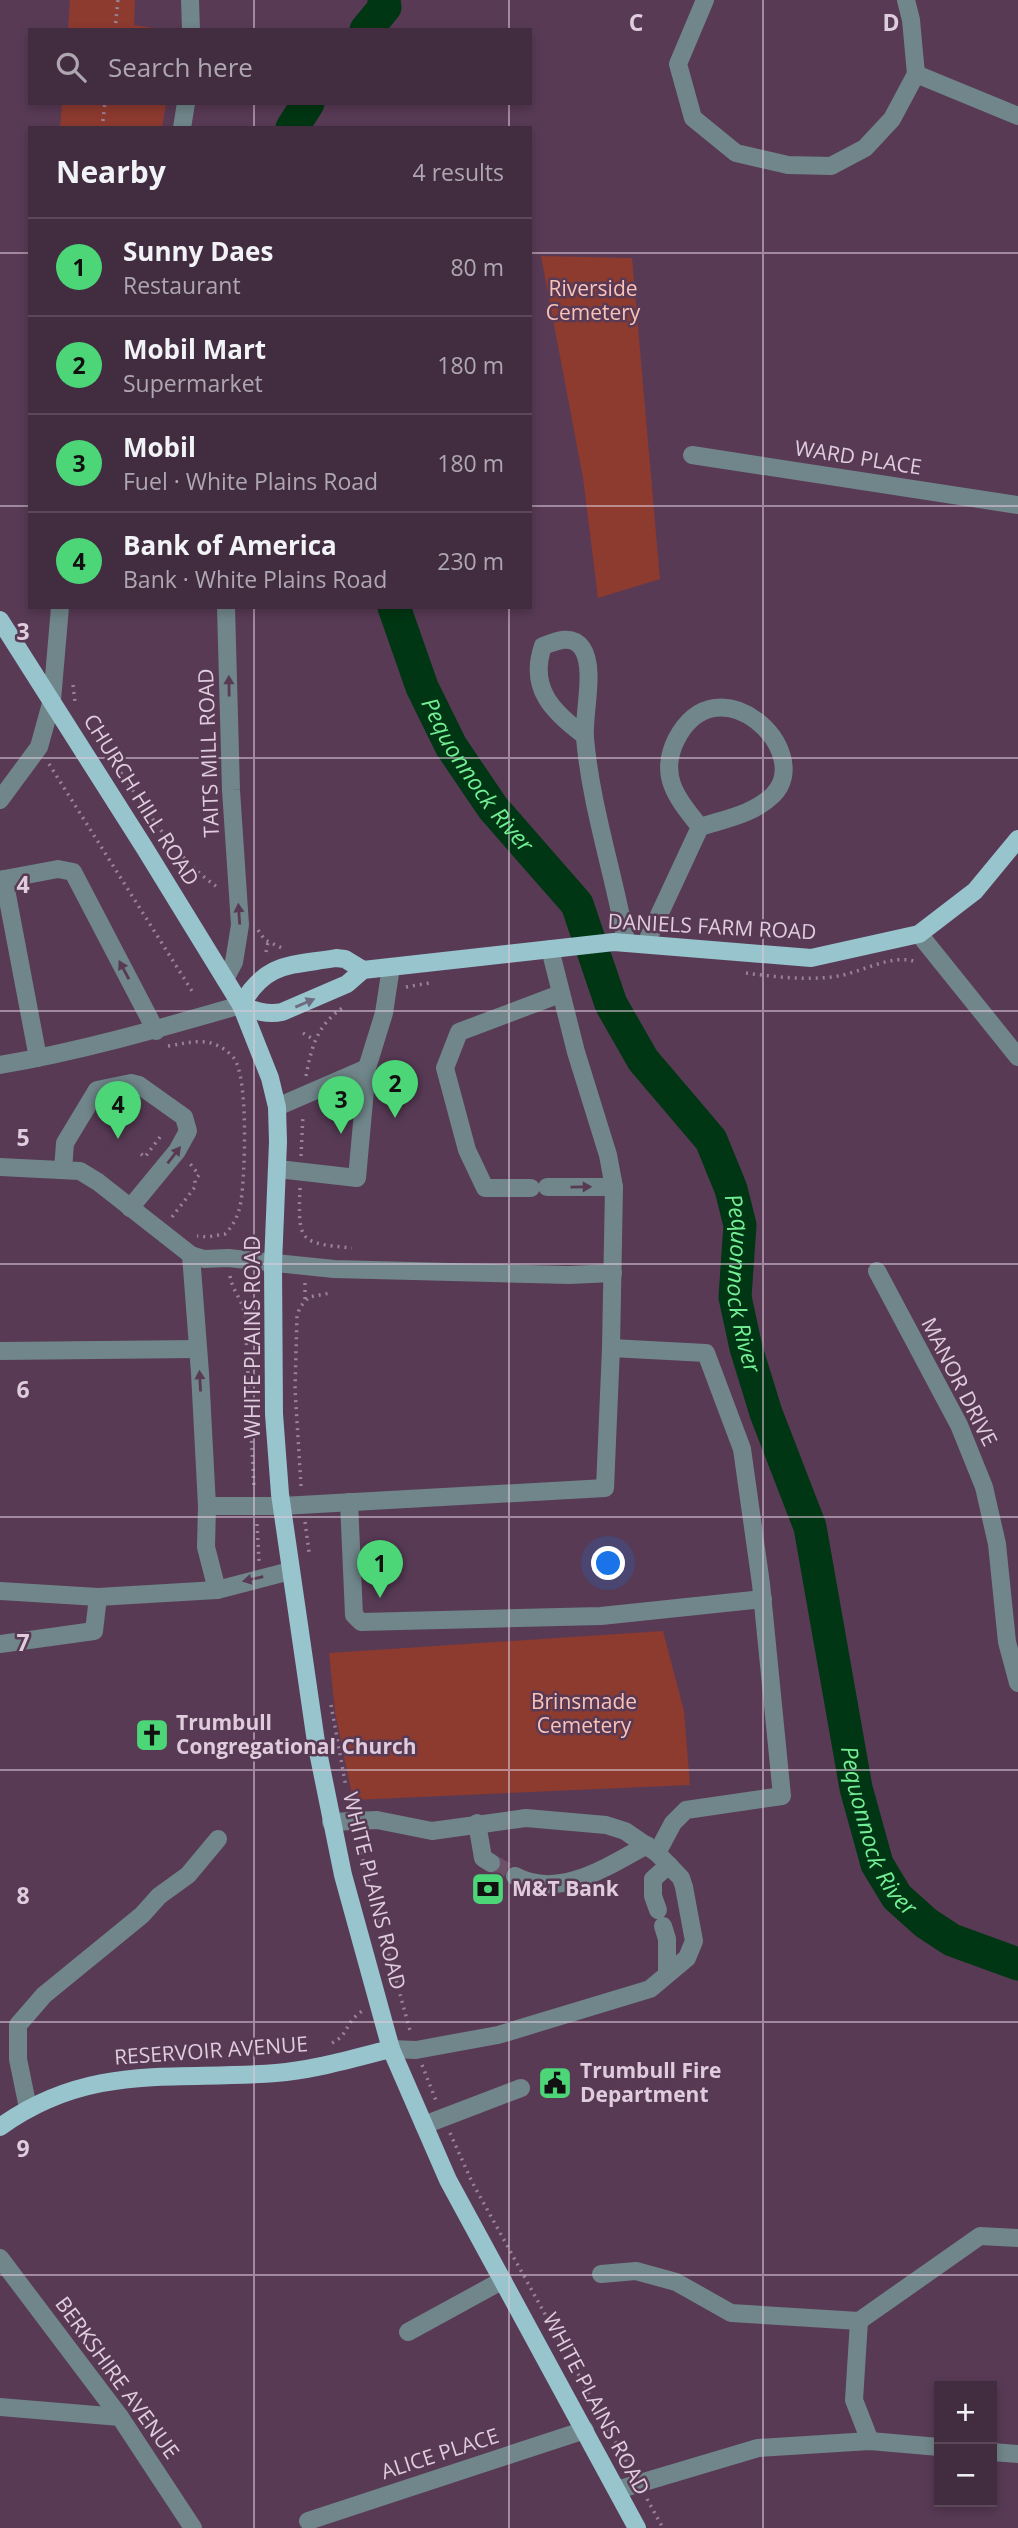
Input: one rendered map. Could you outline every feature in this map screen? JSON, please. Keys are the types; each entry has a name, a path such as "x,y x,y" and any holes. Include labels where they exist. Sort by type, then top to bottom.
{"main road":[{"name":"CHURCH HILL ROAD","path":"0,620 241,1005"},
{"name":"DANIELS FARM ROAD","path":"363,970 345,959 336,958 280,968 258,979 241,1005 257,1012 282,1012 347,984 363,970 620,942 811,958 919,934 975,891 1018,839"},
{"name":"WHITE PLAINS ROAD","path":"241,1005 266,1068 277,1107 278,1169 273,1264 274,1414 290,1571 316,1742 343,1875 391,2049 460,2205 637,2528"},
{"name":"RESERVOIR AVENUE","path":"0,2127 28,2108 62,2092 117,2079 280,2073 391,2049"}],"street":[{"path":"190,0 191,28"},
{"path":"705,0 678,64 693,118 736,153 788,165 831,166 865,148 892,119 916,74 911,20 906,0"},
{"path":"916,74 1018,116"},
{"path":"182,126 186,105"},
{"name":"WARD PLACE","path":"692,455 1018,505"},
{"path":"0,800 38,747 52,700 60,609"},
{"name":"TAITS MILL ROAD","path":"225,979 233,962 240,925 226,609"},
{"path":"585,736 562,719 548,701 540,683 538,668 543,646 559,639 573,641 583,649 589,674 585,736 600,825 619,902 620,942"},
{"path":"646,943 700,827 759,806 775,793 783,779 780,753 770,731 755,718 736,710 717,707 700,712 680,733 670,753 669,776 677,797 700,827"},
{"path":"38,1058 2,879 58,869 73,872 156,1031"},
{"path":"919,934 1018,1057"},
{"path":"206,1506 282,1506 604,1488 611,1348 614,1187 605,1143 550,949"},
{"path":"278,1169 357,1178 367,1068 384,1013 391,967"},
{"path":"561,994 459,1032 445,1068 467,1150 485,1188 614,1187"},
{"path":"0,1065 156,1031 241,1005"},
{"path":"277,1107 367,1068"},
{"path":"63,1170 65,1143 97,1090 131,1083 145,1087 184,1117 188,1131 177,1152 130,1208"},
{"path":"0,1167 80,1171 191,1255 204,1259 228,1258 334,1269 569,1275 613,1273"},
{"path":"191,1255 200,1373 206,1547 217,1590"},
{"name":"MANOR DRIVE","path":"877,1271 959,1425 984,1487 997,1544 1007,1642 1018,1683"},
{"path":"611,1348 706,1353 742,1449 763,1599 782,1796 686,1810 673,1824 658,1854 653,1879 653,1896 667,1939 667,1975"},
{"path":"0,1351 197,1349"},
{"path":"349,1502 354,1615 361,1622 601,1616 763,1599"},
{"path":"0,1591 98,1597 217,1590 290,1571"},
{"path":"0,1644 94,1631 98,1597"},
{"path":"331,1822 377,1820 432,1831 526,1818 606,1825 625,1831 658,1854 681,1878 684,1887 694,1941 687,1958 650,1989 498,2035 416,2050 391,2049"},
{"path":"477,1824 483,1858 491,1863"},
{"path":"28,2108 18,2059 18,2025 44,1995 142,1915 159,1896 188,1875 218,1839"},
{"path":"515,1876 522,1880 550,1885 658,1854"},
{"path":"424,2125 521,2088"},
{"path":"601,2274 636,2271 676,2282 731,2313 859,2321 980,2236 1018,2238"},
{"name":"BERKSHIRE AVENUE","path":"0,2258 120,2417 193,2528"},
{"path":"408,2332 503,2280"},
{"path":"859,2321 854,2400 870,2441"},
{"path":"0,2407 120,2417"},
{"name":"ALICE PLACE","path":"308,2521 585,2430"},
{"path":"617,2490 758,2448 870,2441 934,2447"},
{"path":"997,2452 1018,2454"}],"path":[{"path":"115,28 118,0"},
{"path":"102,126 105,105"},
{"path":"72,679 74,700 79,709"},
{"path":"38,747 192,991"},
{"path":"109,755 160,829 202,877 226,893"},
{"path":"257,929 268,942 291,950"},
{"path":"266,952 268,942"},
{"path":"303,1033 314,1039"},
{"path":"232,1288 241,1298 246,1317 248,1408 260,1577"},
{"path":"309,1558 302,1504 295,1389 297,1312 309,1297 330,1293"},
{"path":"331,1705 352,1821 398,1992 416,2050 443,2118 472,2182 663,2528"}],"green space":[{"path":"70,0 135,0 134,25 154,28 68,28"},
{"path":"62,105 166,105 162,126 60,126"},
{"name":"Riverside Cemetery","path":"541,256 632,258 660,579 598,598 583,478"},
{"name":"Brinsmade Cemetery","path":"663,1631 684,1711 690,1785 353,1800 335,1712 329,1653"}],"waterway":[{"name":"Pequonnock River","path":"368,28 385,7 384,0"},
{"name":"Pequonnock River","path":"293,126 307,105"},
{"name":"Pequonnock River","path":"395,609 422,687 451,746 493,808 577,904 611,1004 643,1060 711,1140 731,1189 740,1225 735,1297 746,1348 766,1413 810,1527 856,1788 877,1864 897,1897 926,1923 952,1940 1018,1964"}],"tunnel":[{"path":"491,1863 515,1876"}],"place":[{"name":"Mobil Mart","path":"395,1118"},
{"name":"Mobil","path":"341,1134"},
{"name":"Bank of America","path":"118,1139"},
{"name":"Sunny Daes","path":"380,1598"},
{"name":"Trumbull Congregational Church","path":"152,1735"},
{"name":"M&T Bank","path":"488,1889"},
{"name":"Trumbull Fire Department","path":"555,2083"}]}
